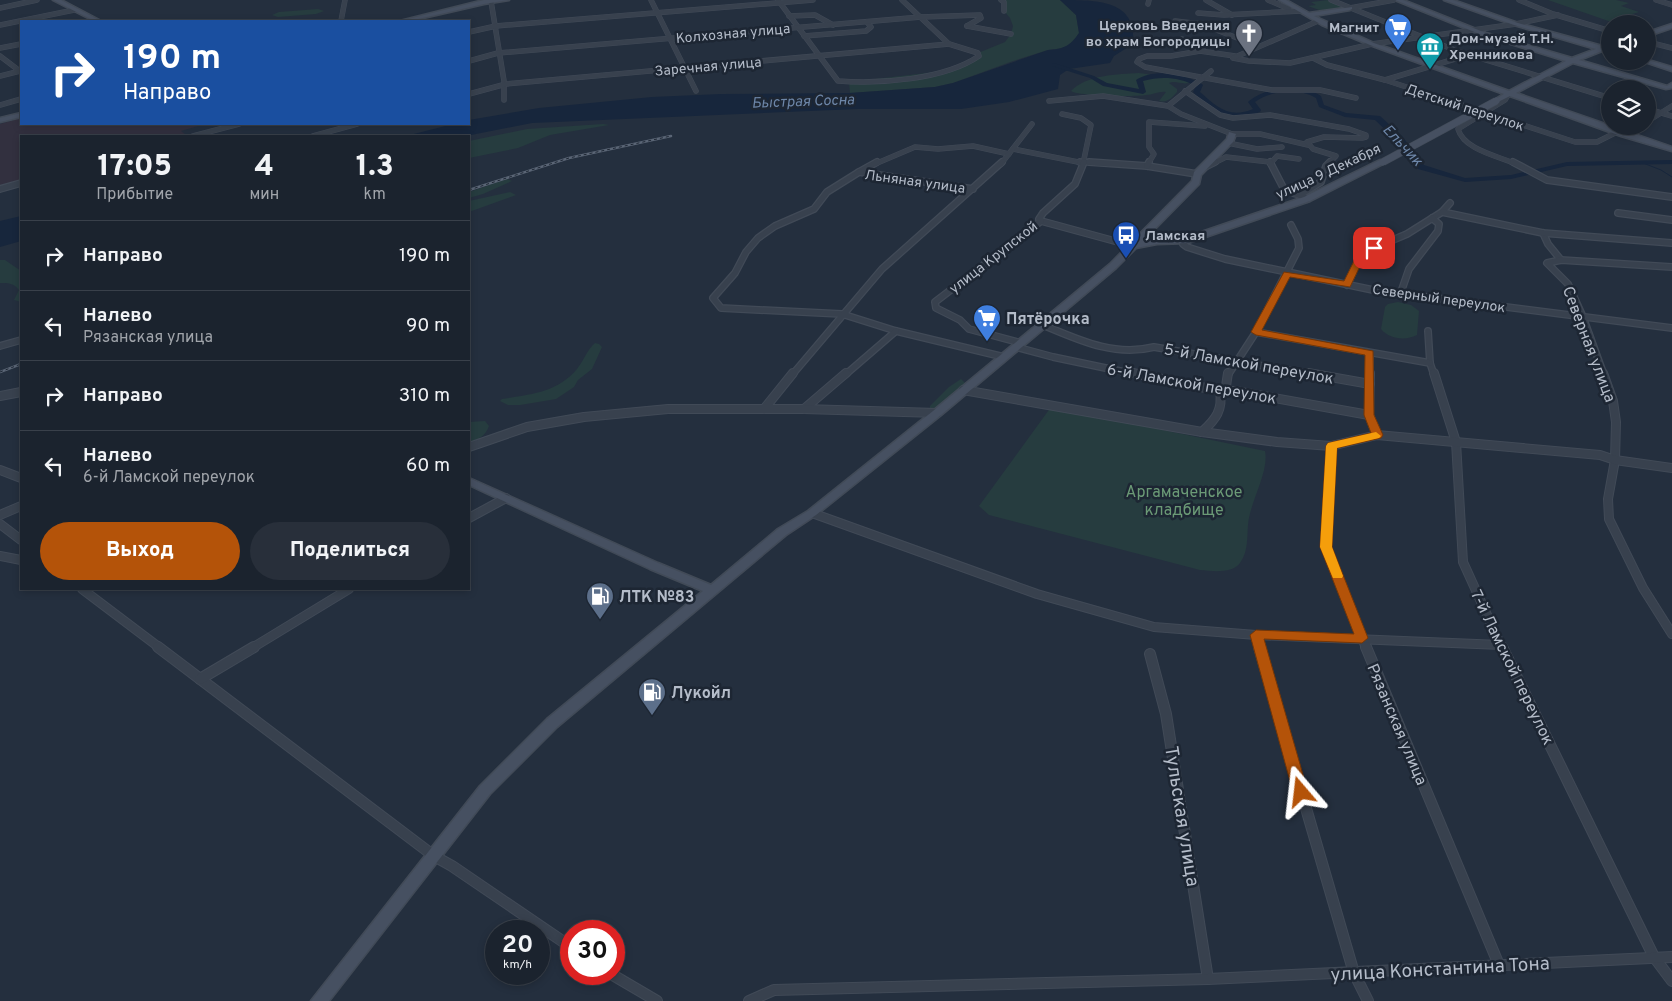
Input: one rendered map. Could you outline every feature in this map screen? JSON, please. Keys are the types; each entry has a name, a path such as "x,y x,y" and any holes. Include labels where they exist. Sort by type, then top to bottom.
{"main road":[{"path":"56,0 96,20"},
{"path":"407,20 491,1 506,0"},
{"path":"1282,0 1318,21 1372,44 1601,126"},
{"path":"1398,0 1470,30 1671,87"},
{"path":"1447,0 1516,24 1601,49"},
{"path":"1308,15 1350,8"},
{"path":"1656,31 1672,26"},
{"name":"улица 9 Декабря","path":"1133,246 1148,242 1185,241 1303,197 1383,162 1538,77 1571,60 1601,49"},
{"path":"1656,64 1672,69"},
{"path":"0,120 20,115"},
{"path":"319,1001 485,790 552,723 782,532 812,513 937,413 1114,266 1196,182 1200,171 1228,144 1233,137 1232,134"},
{"path":"1627,135 1672,149"},
{"path":"1150,230 1150,233 1155,237 1173,241"},
{"path":"470,481 654,566 712,590"}],"street":[{"path":"0,8 37,0"},
{"path":"341,20 344,0"},
{"path":"651,0 696,90"},
{"path":"470,32 496,26 779,1 813,0"},
{"path":"779,1 838,81 849,82 944,71 975,60 979,56 978,52 949,44 902,0"},
{"path":"1001,0 1004,2 1004,11"},
{"path":"1206,0 1234,16"},
{"path":"1268,0 1293,10"},
{"path":"1331,0 1468,54 1601,95"},
{"path":"1350,8 1394,0"},
{"path":"1519,0 1601,28"},
{"path":"1656,0 1672,5"},
{"path":"491,1 496,26 498,54 506,84 504,100"},
{"path":"26,20 74,10"},
{"path":"1198,13 1218,17 1260,12 1301,11"},
{"name":"Колхозная улица","path":"470,61 498,54 974,14 980,15 980,18 967,26 1011,34"},
{"path":"789,16 815,15 833,25"},
{"path":"1356,98 1320,90 1272,90 1199,81 1145,67 1137,62 1139,59 1147,56 1171,56 1200,51 1249,61 1290,63 1372,44 1516,24 1558,15"},
{"path":"0,20 7,24"},
{"path":"0,26 20,21"},
{"path":"1175,21 1201,23 1258,46"},
{"path":"1234,57 1318,21"},
{"path":"804,36 866,31 871,27 867,22"},
{"path":"1182,39 1182,42 1219,52 1240,54"},
{"path":"0,48 20,44"},
{"name":"Заречная улица","path":"470,94 506,84 949,44"},
{"path":"1656,44 1672,48"},
{"path":"1385,80 1468,54"},
{"path":"0,56 20,70"},
{"name":"Детский переулок","path":"1313,58 1327,65 1385,80 1484,114 1575,142 1597,142 1616,135"},
{"path":"1168,106 1211,70"},
{"path":"0,76 20,71"},
{"path":"1185,91 1220,115 1233,118 1270,115 1349,129 1366,135 1366,137 1362,138 1312,137 1307,142 1308,145"},
{"path":"1509,94 1504,100 1484,114 1458,129 1460,136 1472,146 1507,159 1547,180 1672,197"},
{"path":"1049,100 1103,96 1168,106 1181,114 1232,134 1260,134 1308,145 1336,156 1326,166 1320,182 1303,197 1285,191 1270,162"},
{"path":"0,105 20,100"},
{"path":"1656,116 1672,106"},
{"path":"1656,112 1672,116"},
{"name":"улица Крупской","path":"1018,345 969,329 960,320 936,308 935,302 1041,221 1039,219 1043,213 1075,184 1084,162 1091,125 1080,118 1062,114"},
{"path":"1147,166 1154,154 1149,147 1149,122 1218,128"},
{"name":"Льняная улица","path":"764,409 842,314 882,269 1000,165 1032,124"},
{"path":"199,135 235,125"},
{"path":"317,135 353,125"},
{"path":"1228,144 1257,149 1282,147"},
{"path":"859,172 885,158 915,147 938,149 974,146 1084,162 1200,171 1226,157 1270,162 1281,156 1299,158"},
{"name":"Льняная улица","path":"973,189 859,172 827,192 814,209 775,226 758,238 746,252 735,273 713,298 721,308 842,314 896,332 1004,357"},
{"path":"0,188 20,183"},
{"path":"1347,285 1358,261 1374,248 1407,234 1442,212 1450,203"},
{"path":"1442,212 1543,233 1672,243"},
{"path":"1618,213 1672,220"},
{"path":"1401,292 1409,269 1438,231 1439,224 1432,218"},
{"path":"1041,221 1133,246"},
{"path":"1202,432 1218,417 1222,404 1220,390 1226,386 1228,374 1256,332 1288,274 1299,248 1298,239 1291,225"},
{"path":"1543,233 1548,244 1561,260"},
{"name":"Северный переулок","path":"1185,241 1183,244 1193,249 1225,259 1288,274 1373,290 1401,292 1672,328"},
{"name":"Северная улица","path":"1672,268 1561,260 1547,263 1565,279 1583,317 1613,401 1616,422 1615,460 1608,499 1609,519 1642,588 1672,634"},
{"name":"5-й Ламской переулок","path":"1043,325 1080,340 1126,352 1154,347 1370,384"},
{"name":"7-й Ламской переулок","path":"1428,331 1430,363 1451,422 1456,442 1463,562 1501,645 1654,957 1672,981"},
{"path":"804,409 896,332"},
{"path":"1256,332 1430,363"},
{"path":"0,346 20,340"},
{"name":"6-й Ламской переулок","path":"1018,345 1053,357 1220,390 1235,390 1369,415"},
{"path":"1370,353 1369,415 1377,435"},
{"path":"963,390 1202,432 1277,442 1331,446 1377,435 1600,455 1615,460 1672,468"},
{"path":"0,396 20,392"},
{"path":"470,447 527,427 584,417 668,409 804,409 937,413"},
{"name":"Рязанская улица","path":"1331,446 1326,547 1362,638 1500,965"},
{"path":"0,470 20,478"},
{"path":"470,517 506,498"},
{"path":"0,515 20,506"},
{"path":"812,513 1037,594 1154,627 1256,635 1501,645"},
{"path":"0,524 20,539"},
{"path":"0,556 20,560"},
{"path":"83,590 434,856 560,940"},
{"path":"200,678 347,590"},
{"path":"1256,635 1354,973 1368,1001"},
{"name":"Тульская улица","path":"1150,654 1166,714 1208,979"},
{"name":"улица Константина Тона","path":"749,1001 774,990 1208,979 1672,957"},
{"path":"625,982 657,1001"}],"shaded area":[{"path":"20,118 20,125 202,125 181,131 186,135 20,135 20,180 0,185 0,124"}],"green space":[{"path":"1001,0 1060,0 1076,15 1079,33 1072,44 1064,48 1048,50 1013,61 953,83 935,87 850,93 849,82 944,71 969,64 978,53 1005,42 1011,34 1013,26 1010,18 1004,11"},
{"path":"1328,0 1345,8 1322,11 1308,6 1316,5 1311,2"},
{"path":"1548,0 1616,0 1629,3 1621,6 1639,12 1629,15 1601,15 1601,18"},
{"path":"318,9 324,11 316,14 278,17 272,15 279,12"},
{"path":"1139,73 1184,79 1190,82 1169,83 1177,89 1177,92 1167,101 1159,101 1166,92 1140,96 1119,96 1084,94 1071,91 1077,86 1094,79 1112,75"},
{"path":"609,125 550,135 518,148 470,158 470,141 527,129"},
{"path":"507,179 512,181 470,198 470,192"},
{"path":"510,192 516,195 470,212 470,201"},
{"path":"0,260 5,260 20,270 20,302 14,300 19,290 15,286 0,283"},
{"path":"1398,302 1411,305 1419,311 1417,335 1398,338 1388,335 1381,329 1385,307 1388,304"},
{"path":"595,343 602,347 592,369 578,380 574,387 556,399 520,405 508,405 500,401 543,391 561,383 577,369"},
{"path":"961,379 965,383 936,409 930,408 949,387"},
{"name":"Аргамаченское кладбище","path":"1051,407 1265,451 1265,467 1251,510 1245,552 1240,563 1227,570 1200,570 989,515 979,506"},
{"path":"485,421 489,426 481,437 470,443 470,422"}],"water":[{"name":"Быстрая Сосна","path":"1060,0 1101,2 1113,6 1122,11 1129,19 1133,29 1133,44 1114,56 1110,63 1069,69 1060,75 1058,89 1009,102 961,109 858,109 532,123 470,135 410,135 449,125 470,125 470,120 539,108 652,97 721,94 850,93 935,87 953,83 1048,50 1062,48 1073,41 1079,33 1076,15"},
{"path":"20,216 20,241 0,247 0,221"}],"waterway":[{"name":"Ельчик","path":"1054,65 1092,77 1105,85 1143,92 1139,80 1155,76 1178,77 1193,81 1200,85 1196,92 1210,104 1224,113 1238,116 1257,110 1251,102 1270,93 1295,90 1308,92 1319,97 1321,106 1345,115 1377,118 1399,138 1421,167 1465,180 1511,177 1567,164 1672,162"},
{"path":"1643,163 1661,170 1672,177"}],"railway":[{"path":"470,190 569,158 671,136"},
{"path":"0,372 20,364"}],"slow traffic":[{"path":"1337,576 1326,547 1331,446 1376,436"}],"place":[{"name":"Магнит","path":"1398,51"},
{"name":"Церковь Введения во храм Богородицы","path":"1249,57"},
{"name":"Дом-музей Т.Н. Хренникова","path":"1430,70"},
{"name":"Ламская","path":"1126,259"},
{"name":"Пятёрочка","path":"987,342"},
{"name":"ЛТК №83","path":"600,620"},
{"name":"Лукойл","path":"652,716"}],"route":[{"path":"1301,792 1256,635 1362,638 1326,547 1331,446 1377,435 1369,415 1370,353 1256,332 1288,274 1347,285 1358,261 1374,248"}]}
